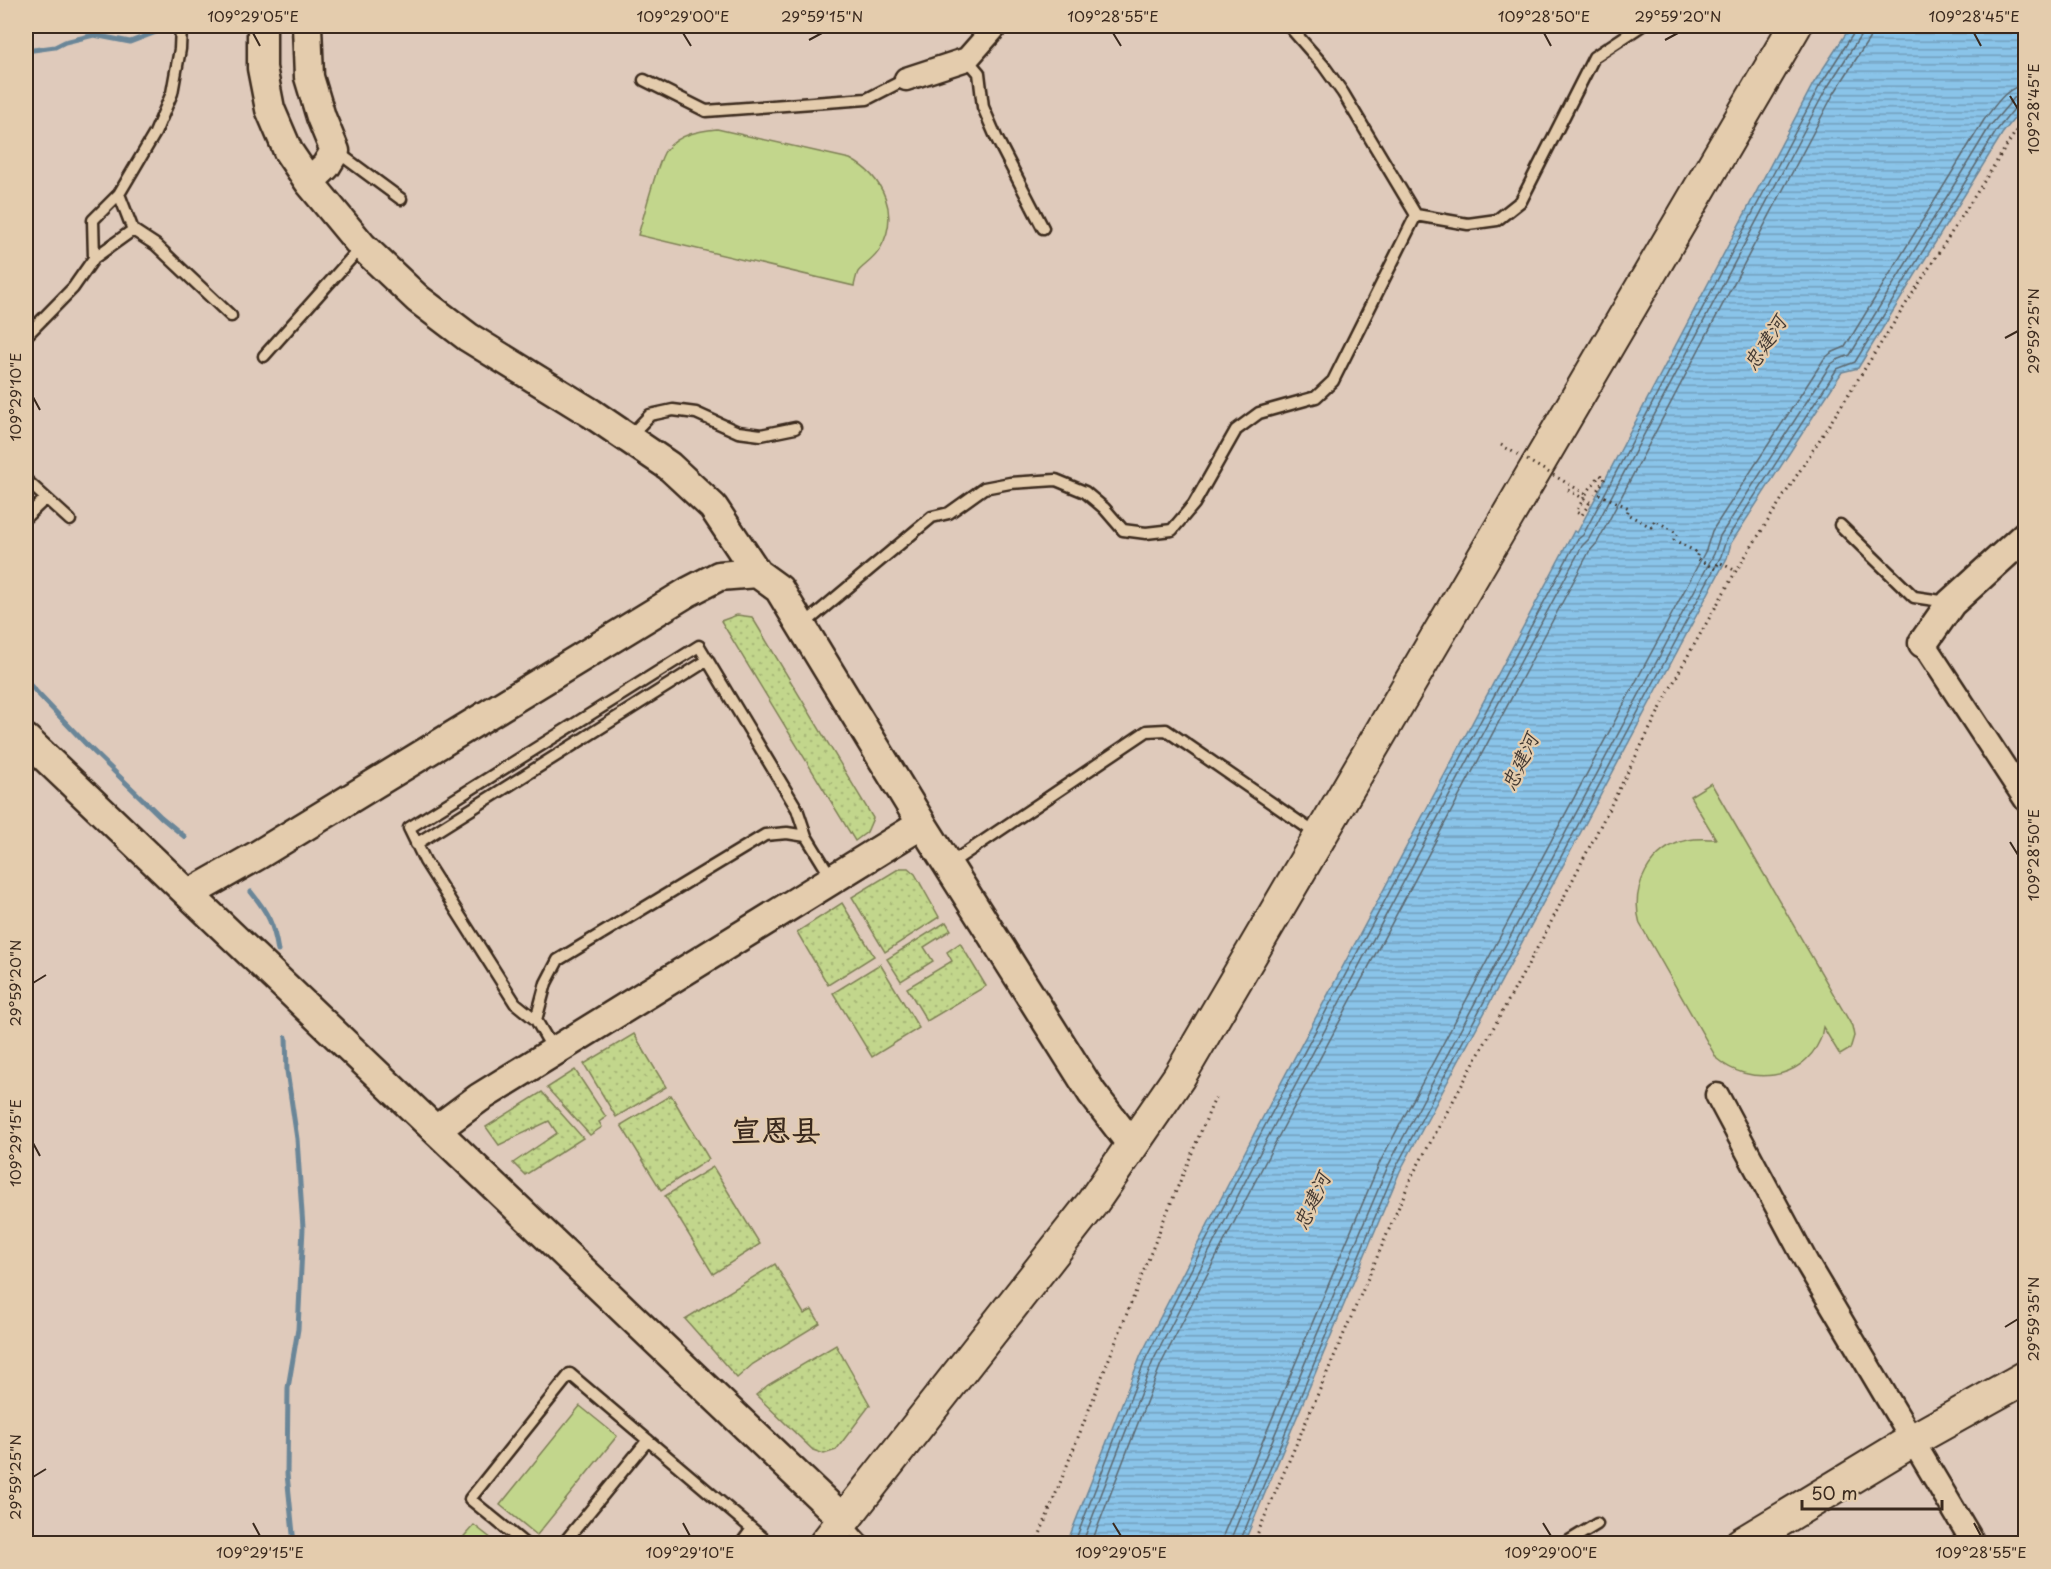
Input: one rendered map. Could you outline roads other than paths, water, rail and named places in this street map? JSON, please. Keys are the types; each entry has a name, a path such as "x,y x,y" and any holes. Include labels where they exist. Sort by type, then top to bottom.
{"main road":[{"path":"834,1531 1093,1202 1179,1077 1795,26"},
{"path":"1741,1544 1913,1440 2025,1377"}],"street":[{"path":"262,26 262,68 270,109 288,151 362,246 418,299 468,337 669,466 713,507 757,573 779,589 922,824 1092,1093 1132,1145"},
{"path":"304,174 326,166 335,151 321,117 309,77 307,26"},
{"path":"906,79 967,59 996,26"},
{"path":"2025,535 1951,603 1923,643 2025,800"},
{"path":"189,894 268,849 688,592 719,576 757,573"},
{"path":"26,739 436,1130 834,1531"},
{"path":"436,1130 479,1098 922,824"},
{"path":"1717,1095 1808,1266 1974,1544"}],"lane":[{"path":"94,258 93,220 119,194 155,132 172,93 180,49 181,26"},
{"path":"1289,26 1323,65 1343,93 1416,215 1467,224 1497,220 1521,201 1594,57 1641,26"},
{"path":"967,59 980,73 983,107 1043,228"},
{"path":"644,80 706,111 867,99 906,79"},
{"path":"335,151 401,199"},
{"path":"119,194 133,230 156,245 231,316"},
{"path":"801,626 932,517 949,513 984,488 1010,483 1056,480 1085,492 1104,508 1123,530 1146,533 1172,530 1194,504 1236,430 1259,413 1316,397 1333,381 1416,215"},
{"path":"26,336 73,288 94,258 133,230"},
{"path":"264,356 362,246"},
{"path":"628,438 650,415 673,410 696,413 738,432 760,435 795,428"},
{"path":"26,480 70,520"},
{"path":"26,517 45,499"},
{"path":"1840,525 1914,597 1951,603"},
{"path":"555,1051 536,1020 515,1003 425,861 409,828 699,645 797,809 806,836 833,880"},
{"path":"417,844 708,660"},
{"path":"948,865 1148,731 1166,730 1320,837"},
{"path":"536,1020 546,983 558,960 765,835 787,833 806,836"},
{"path":"525,1544 470,1499 570,1374 770,1544"},
{"path":"562,1544 648,1440"},
{"path":"1564,1544 1596,1524"},
{"path":"741,1544 752,1529"},
{"path":"834,1531 865,1544"}],"water":[{"name":"忠建河","path":"1851,26 2025,26 2025,105 2002,134 1858,368 1842,372 1731,543 1727,558 1400,1171 1244,1543 1067,1543 1141,1355 1255,1132 1574,531 1577,533 1813,84"}],"waterway":[{"path":"26,51 55,47 65,42 94,35 94,26"},
{"path":"94,35 130,42 164,29"},
{"path":"26,681 86,744 161,817 185,837"},
{"path":"251,892 269,920 278,951"},
{"path":"286,1037 287,1071 297,1139 303,1228 298,1329 288,1388 287,1474 294,1544"}],"district":[{"name":"宣恩县","path":"776,1131"}]}
